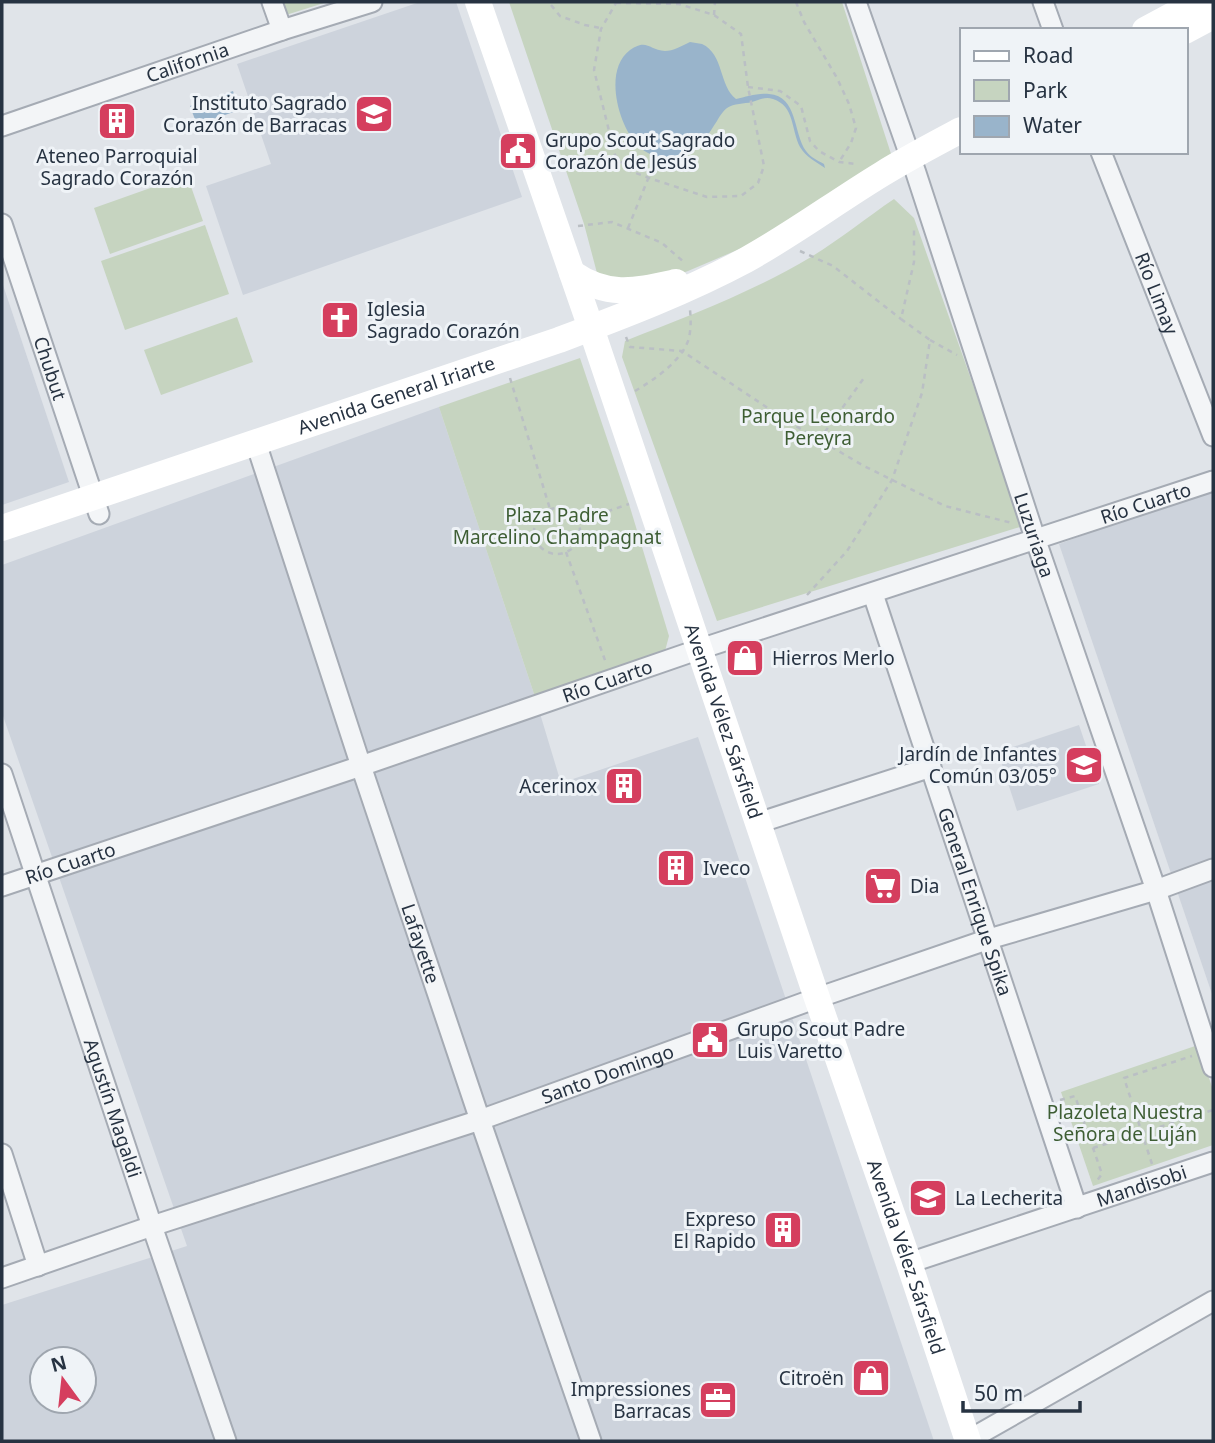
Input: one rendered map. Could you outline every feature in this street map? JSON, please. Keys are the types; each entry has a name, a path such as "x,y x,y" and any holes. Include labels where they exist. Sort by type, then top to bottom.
{"main road":[{"name":"Avenida Vélez Sársfield","path":"478,2 968,1441"},
{"path":"1148,28 1197,2"},
{"path":"1187,30 1213,16"},
{"name":"Avenida General Iriarte","path":"258,451 509,375 744,261 787,237 882,174 916,174 960,131"},
{"name":"Avenida General Iriarte","path":"2,546 96,506 593,336 625,333 661,320 798,250 890,188 960,150"},
{"path":"572,273 600,288 642,288 690,278 744,261"},
{"name":"Avenida General Iriarte","path":"2,528 96,506"}],"street":[{"path":"272,2 282,30"},
{"name":"California","path":"2,126 372,2"},
{"name":"Luzuriaga","path":"856,2 916,174 1035,538 1211,1059"},
{"path":"1042,2 1052,28"},
{"name":"Río Limay","path":"1102,154 1213,436"},
{"name":"Chubut","path":"2,224 96,506"},
{"name":"Lafayette","path":"258,451 480,1120 592,1441"},
{"name":"Río Cuarto","path":"2,886 700,649 1213,481"},
{"name":"General Enrique Spika","path":"873,594 1077,1208"},
{"path":"758,823 930,767"},
{"name":"Agustín Magaldi","path":"2,774 226,1441"},
{"name":"Santo Domingo","path":"2,1278 152,1226 480,1120 989,939 1156,890 1213,869"},
{"path":"2,1154 38,1266"},
{"name":"Mandisobi","path":"909,1263 1213,1162"},
{"path":"968,1441 1213,1301"}],"path":[{"path":"616,2 679,4 714,15 741,34 748,89 764,166 758,183 741,196 707,197 628,170 615,155 594,70 601,29 616,2"},
{"path":"714,15 715,2"},
{"path":"796,2 804,22 838,78 856,128 839,162"},
{"path":"551,5 560,16 601,29"},
{"path":"748,89 780,91 801,106 810,141 819,151 839,162 879,168 882,174"},
{"path":"901,319 914,262 916,174"},
{"path":"628,228 649,178"},
{"path":"558,233 584,224 611,222 662,243 685,262 690,278"},
{"path":"798,250 833,266 930,340 964,359 976,356"},
{"path":"616,403 657,378 682,351 688,341 691,325 690,304"},
{"path":"625,333 630,347 682,351 789,422 863,466 945,506 1023,526 1035,538"},
{"path":"802,600 847,551 892,480 922,393 930,340"},
{"path":"509,375 551,510"},
{"path":"819,440 864,378"},
{"path":"578,522 648,497"},
{"path":"565,510 578,522 578,540 566,552 550,553 537,544 534,526 538,517 546,511 565,510"},
{"path":"566,552 611,680"},
{"path":"1157,1181 1124,1078 1211,1059"},
{"path":"1044,1106 1075,1096 1102,1174 1077,1208"},
{"path":"1093,1148 1213,1110"},
{"path":"1088,1134 1096,1132"}],"shaded area":[{"name":"Instituto Sagrado Corazón de Barracas","path":"420,2 456,2 522,197 243,295 206,186 271,164 237,64"},
{"path":"2,282 69,482 2,505"},
{"path":"439,407 561,783 698,737 934,1441 2,1441 2,1305 187,1246 2,713 2,565"},
{"path":"1213,488 1213,997 1059,544"},
{"path":"1079,725 1099,784 1017,811 998,752"}],"green space":[{"path":"282,2 327,2 286,15"},
{"path":"509,2 842,2 893,160 749,245 688,271 670,278 605,281 597,273 584,224"},
{"path":"187,175 203,221 110,254 94,208"},
{"name":"Parque Leonardo Pereyra","path":"894,199 914,218 1023,526 717,621 622,357 625,341 720,303 789,270"},
{"path":"205,225 229,294 125,330 101,261"},
{"path":"237,317 253,362 161,395 144,350"},
{"name":"Plaza Padre Marcelino Champagnat","path":"580,358 629,504 669,636 665,651 535,697 439,407"},
{"name":"Plazoleta Nuestra Señora de Luján","path":"1198,1045 1213,1090 1213,1145 1093,1186 1061,1092"}],"water":[{"path":"690,42 702,44 714,55 727,86 736,99 769,94 785,101 794,116 806,151 824,164 825,168 802,151 789,113 780,102 770,98 727,108 702,142 686,153 670,158 657,157 639,147 625,126 617,98 615,84 622,59 630,50 640,45 665,51"},
{"path":"233,91 239,110 197,125 190,106"}],"place":[{"name":"Instituto Sagrado Corazón de Barracas","path":"374,114"},
{"name":"Ateneo Parroquial Sagrado Corazón","path":"117,121"},
{"name":"Grupo Scout Sagrado Corazón de Jesús","path":"518,151"},
{"name":"Iglesia Sagrado Corazón","path":"340,320"},
{"name":"Hierros Merlo","path":"745,658"},
{"name":"Jardín de Infantes Común 03/05°","path":"1084,765"},
{"name":"Acerinox","path":"624,786"},
{"name":"Iveco","path":"676,868"},
{"name":"Dia","path":"883,886"},
{"name":"Grupo Scout Padre Luis Varetto","path":"710,1040"},
{"name":"La Lecherita","path":"928,1198"},
{"name":"Expreso El Rapido","path":"783,1230"},
{"name":"Citroën","path":"871,1378"},
{"name":"Impressiones Barracas","path":"718,1400"}]}
